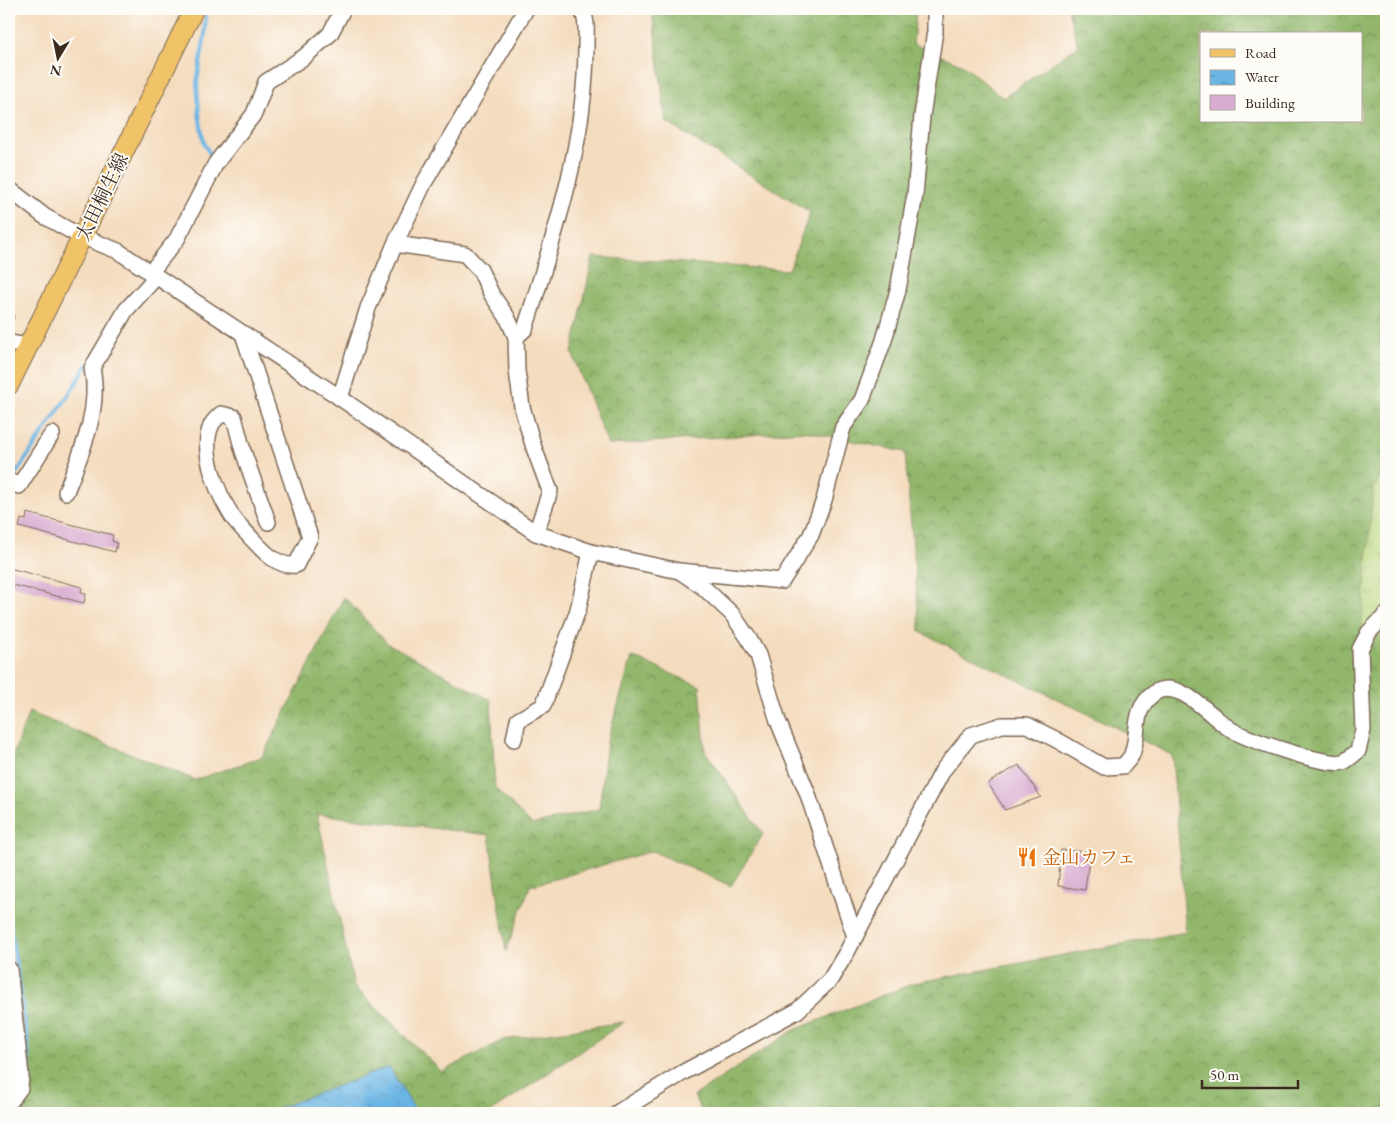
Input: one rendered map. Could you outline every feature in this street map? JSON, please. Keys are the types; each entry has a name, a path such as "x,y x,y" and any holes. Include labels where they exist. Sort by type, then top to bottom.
{"main road":[{"name":"太田桐生線","path":"9,385 194,9"}],"street":[{"path":"66,492 88,430 95,398 95,379 92,368 126,310 153,275 177,238 216,163 254,114 266,82 304,57 330,34 343,9"},
{"path":"340,398 368,308 395,244 424,183 526,9"},
{"path":"516,337 525,329 570,178 580,126 586,67 586,27 584,12 580,9"},
{"path":"9,189 44,216 83,237 118,251 340,398 536,532 591,552 679,571 782,582 811,535 824,500 843,427 862,400 884,340 898,290 915,195 922,116 935,31 935,9"},
{"path":"395,244 465,254 480,270 492,295 507,317 516,337 517,371 522,408 534,448 550,490 536,532"},
{"path":"243,334 310,537 296,565 286,566 265,553 234,518 222,500 209,461 208,445 212,425 221,414 234,417 243,451 268,522"},
{"path":"9,343 28,346"},
{"path":"9,481 19,486 52,434"},
{"path":"514,739 518,720 543,706 578,610 591,552"},
{"path":"679,571 703,587 732,614 758,655 778,720 807,792 855,937"},
{"path":"617,1113 684,1072 797,1011 830,980 855,937 943,770 971,735 1002,725 1027,726 1055,739 1104,767 1123,766 1132,755 1141,706 1154,693 1170,689 1190,697 1231,730 1266,744 1322,761 1343,762 1358,751 1363,730 1360,649 1369,632 1386,615"},
{"path":"9,970 21,1075 20,1088 9,1103"}],"green space":[{"path":"652,9 916,9 913,44 963,65 1003,98 1078,46 1068,9 1386,9 1386,1113 702,1113 694,1096 794,1030 914,983 1186,932 1172,755 920,632 905,452 805,431 608,445 572,353 593,257 789,270 810,212 666,122"},
{"path":"1386,472 1386,631 1360,649 1373,488"},
{"path":"344,597 387,643 491,700 495,788 532,825 599,809 607,742 632,657 700,686 705,751 763,834 731,886 652,851 530,886 506,951 489,835 317,814 354,986 442,1072 503,1040 624,1022 489,1113 9,1113 29,1080 9,920 9,766 29,712 195,780 262,757"}],"water":[{"path":"389,1067 417,1113 265,1113"}],"building":[{"path":"9,274 14,319 9,320"},
{"path":"27,513 113,535 112,541 117,543 115,552 19,527 21,519 26,520"},
{"path":"9,568 82,587 81,592 86,594 84,603 9,584"},
{"path":"1019,765 1041,797 1005,810 988,783"},
{"path":"1061,850 1090,852 1085,890 1058,886"}],"waterway":[{"path":"206,9 205,34 197,82 199,114 204,144 214,160"},
{"path":"13,478 87,365"},
{"path":"9,919 28,1043 29,1080 26,1086"}],"place":[{"name":"金山カフェ","path":"1027,857"}]}
